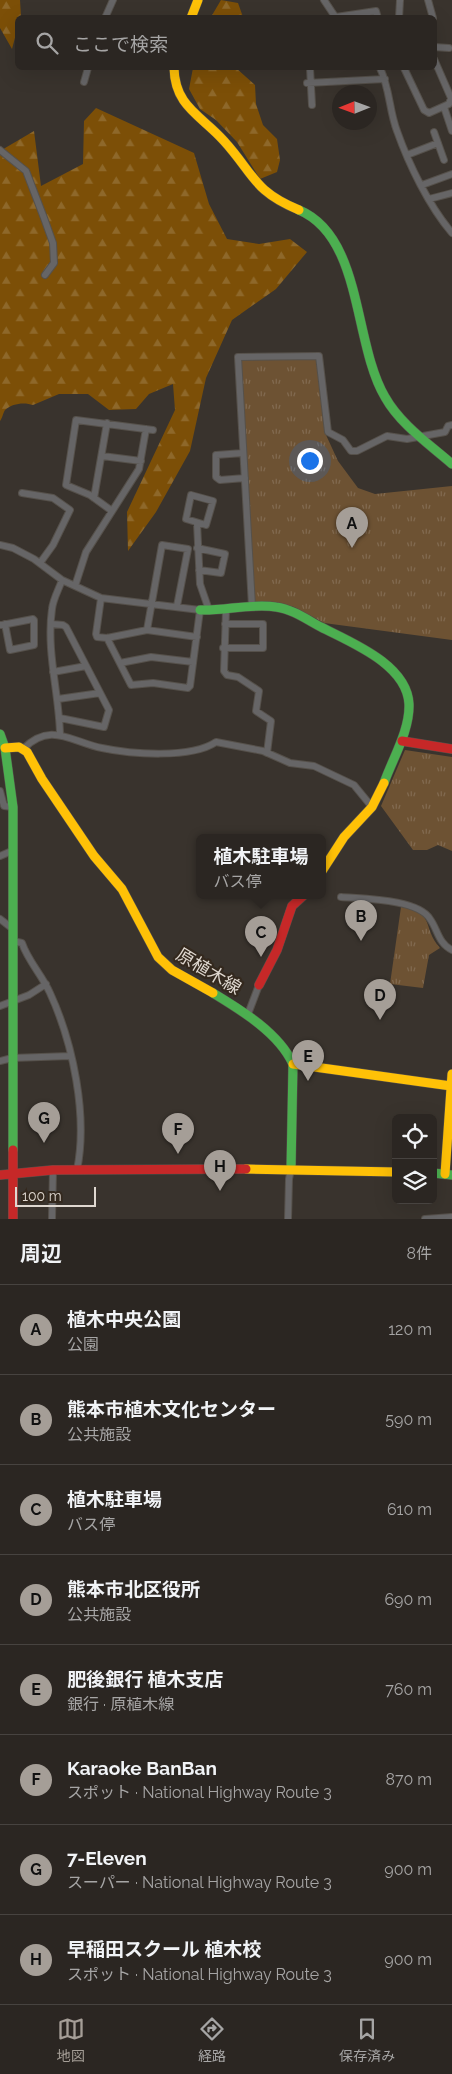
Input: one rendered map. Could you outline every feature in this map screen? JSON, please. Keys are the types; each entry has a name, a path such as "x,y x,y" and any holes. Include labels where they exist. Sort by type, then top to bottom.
{"main road":[{"path":"192,15 198,0"},
{"path":"174,70 173,82 183,103 230,146 261,189 287,206 306,213 322,225 336,244 345,266 363,344 382,391 401,416 452,464"},
{"path":"205,610 226,610 252,606 283,608 362,648 387,666 407,691 411,706 402,741 372,807 344,837 326,864"},
{"path":"0,734 13,807 12,1219"},
{"path":"402,741 452,750"},
{"path":"2,748 22,749"},
{"name":"原植木線","path":"22,749 27,752 42,779 94,856 122,889 158,957 172,970 248,1014 283,1047 292,1059 293,1064"},
{"path":"259,985 276,950 292,906 300,899"},
{"path":"291,1169 293,1064 451,1086"},
{"path":"448,1174 445,1137 452,1074"},
{"path":"0,1175 53,1170 291,1169 392,1172"}],"street":[{"path":"106,15 113,0"},
{"path":"324,0 335,15"},
{"path":"399,15 400,0"},
{"path":"428,0 432,15"},
{"path":"349,15 376,11 377,15"},
{"path":"437,47 449,48"},
{"path":"405,70 425,112 449,104 451,98 437,66"},
{"path":"84,82 87,70"},
{"path":"310,70 309,83 312,105"},
{"path":"381,70 385,79 396,130 438,216 452,234"},
{"path":"309,83 385,79"},
{"path":"444,106 452,131"},
{"path":"434,132 444,160"},
{"path":"407,155 438,143"},
{"path":"0,150 26,171 53,243 54,263 45,275"},
{"path":"422,185 452,174"},
{"path":"429,199 452,193"},
{"path":"252,606 238,357 319,356 328,432 343,440 351,451 357,451 387,436 407,439 423,437 445,432 448,426 452,425"},
{"path":"75,586 86,552 135,477 150,429 78,419 75,422 66,484 94,498 112,511"},
{"path":"94,498 107,423"},
{"path":"243,453 216,455 216,477 220,480 245,478"},
{"path":"102,456 141,461"},
{"path":"22,493 53,498 70,510 53,545 40,563"},
{"path":"191,495 213,501 208,523 197,523 186,519 191,495"},
{"path":"107,638 133,686 153,683 186,688 190,686 197,637 205,610 201,592 197,523"},
{"path":"0,545 13,548 40,563 62,580 101,598 205,610"},
{"path":"146,630 161,546 224,553 221,573 199,570"},
{"path":"177,606 188,549"},
{"path":"60,734 51,624 52,608 62,580"},
{"path":"101,598 96,635 107,638 146,630 197,637"},
{"path":"226,610 223,648 226,675 238,677 259,691 256,711 271,721 267,753"},
{"path":"34,620 34,645 10,650 2,625 34,620"},
{"path":"51,624 66,627 109,710 106,726 60,718"},
{"path":"223,648 263,648 263,624 225,624"},
{"path":"120,663 150,657 193,662"},
{"path":"54,672 86,666"},
{"path":"58,699 100,692"},
{"path":"22,749 45,735 60,734 101,748 157,753 208,747 216,742 267,753 290,763 314,766 354,785 372,807"},
{"path":"0,791 4,806 13,807"},
{"path":"0,856 14,850"},
{"path":"342,897 421,909 431,919 441,941 452,950"},
{"path":"0,919 13,929"},
{"path":"13,941 22,943 26,955 46,984 62,1024 78,1097 82,1148 77,1171"},
{"path":"0,1006 29,995 46,984"},
{"path":"248,1014 259,985"},
{"path":"0,1060 70,1056"},
{"path":"288,1219 288,1178 291,1169"},
{"path":"52,1219 53,1170"},
{"path":"425,1219 452,1217"}],"green space":[{"path":"0,0 20,0 21,15 15,15 15,38 12,49 0,28"},
{"path":"221,0 238,3 242,15 212,15"},
{"path":"193,70 238,70 255,85 256,104 263,125 277,139 280,160 277,172 260,179 237,142 216,120 200,109 189,89"},
{"path":"96,108 194,153 209,204 227,239 259,244 290,239 307,252 276,289 232,320 206,378 190,451 156,512 128,551 127,512 175,410 173,384 149,394 136,409 109,410 88,394 59,394 33,405 22,403 11,406 5,410 0,421 0,151 34,131 41,186 83,164 84,121"},
{"path":"315,357 319,361 326,435 338,461 358,488 375,494 452,486 452,640 324,623 294,607 275,602 254,603 240,363 243,359"},
{"path":"405,750 452,757 452,851 438,845 427,850 413,850 381,806"},
{"path":"401,907 420,913 424,917 434,940 440,948 429,955 423,988 390,984"}],"traffic: fast":[{"path":"299,210 320,224 335,243 346,267 354,293 375,375 391,407 407,425 452,464"},
{"path":"200,610 257,606 282,608 361,647 388,666 406,690 409,714 404,734 384,783"},
{"path":"0,734 5,748 13,807 13,1150"},
{"path":"213,993 269,1032 279,1042 293,1064 291,1169"},
{"path":"437,1173 452,1175"}],"traffic: slow":[{"path":"192,15 198,0"},
{"path":"174,70 175,81 179,92 191,109 224,141 263,189 272,196 299,210"},
{"path":"5,748 19,747 27,752 42,779 94,856 122,889 158,957 172,970 213,993"},
{"path":"326,865 344,837 372,807 384,783"},
{"path":"293,1064 451,1086"},
{"path":"445,1174 452,1074"},
{"path":"246,1169 392,1172"}],"traffic: jam":[{"path":"402,741 452,749"},
{"path":"259,985 277,950 292,906 300,899"},
{"path":"13,1150 13,1219"},
{"path":"0,1175 53,1170 246,1169"}],"place":[{"name":"植木中央公園","path":"352,548"},
{"name":"熊本市植木文化センター","path":"361,941"},
{"name":"植木駐車場","path":"261,957"},
{"name":"熊本市北区役所","path":"380,1020"},
{"name":"肥後銀行 植木支店","path":"308,1081"},
{"name":"7-Eleven","path":"44,1143"},
{"name":"Karaoke BanBan","path":"178,1154"},
{"name":"早稲田スクール 植木校","path":"220,1191"}]}
